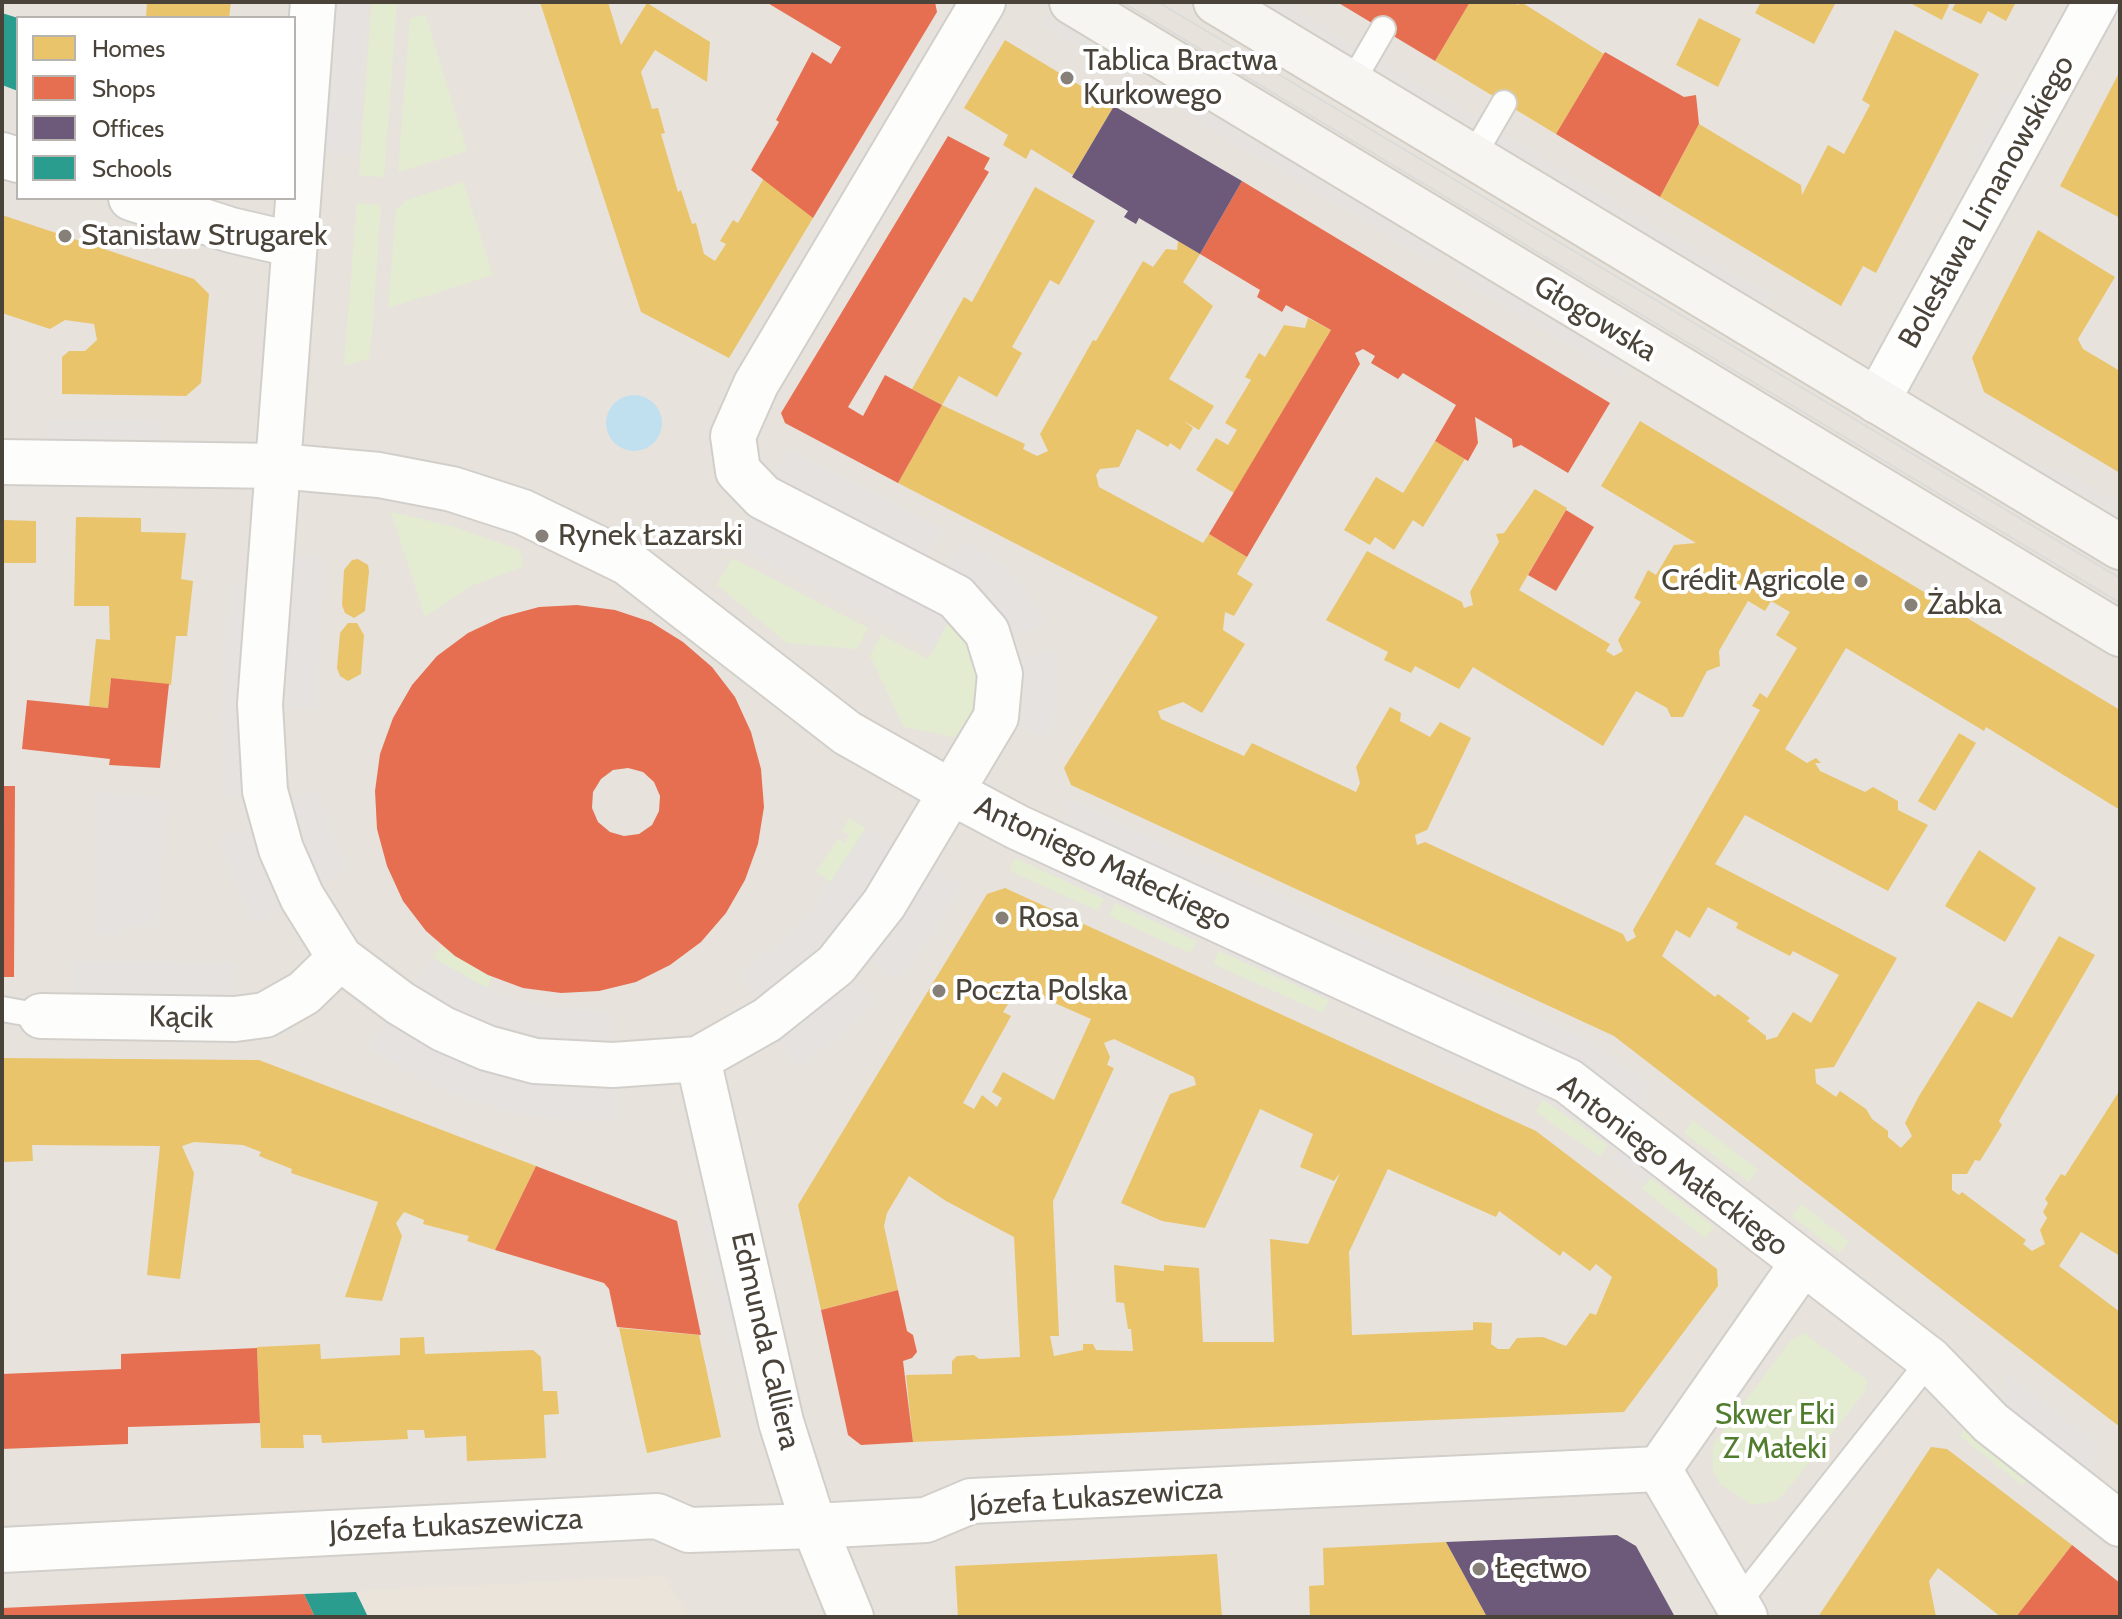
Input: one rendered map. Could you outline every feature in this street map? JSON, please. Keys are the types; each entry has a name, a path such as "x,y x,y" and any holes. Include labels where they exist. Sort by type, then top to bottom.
{"street":[{"path":"313,2 260,704 265,791 281,849 302,897 340,958 400,1003 443,1029 487,1048 570,1065 698,1059 767,1020 836,965 884,904 996,717 1000,674 987,632 956,597 763,497 738,471 733,436 756,384 983,2"},
{"name":"Głogowska","path":"1072,2 2120,634"},
{"path":"1216,2 2120,547"},
{"name":"Bolesława Limanowskiego","path":"1877,401 2096,2"},
{"path":"137,200 231,230 295,245"},
{"path":"2,462 278,466 379,475 452,489 523,512 628,563 847,733 953,793"},
{"name":"Antoniego Małeckiego","path":"953,793 1017,827 1568,1081 1930,1360 1991,1423 2120,1524"},
{"name":"Kącik","path":"22,1013 235,1019 265,1015 304,993 340,958"},
{"name":"Edmunda Calliera","path":"698,1059 781,1422 814,1526 851,1617"},
{"path":"1741,1610 1659,1469 1802,1264"},
{"name":"Józefa Łukaszewicza","path":"2,1550 657,1516 689,1530 814,1526 926,1520 971,1501 1659,1469"}],"lane":[{"path":"1351,84 1383,29"},
{"path":"1472,158 1504,103"},
{"path":"1741,1610 1930,1360"}],"shaded area":[{"path":"2,2 2120,2 2120,1617 2,1617"},
{"path":"334,2 368,2 357,155 323,153"},
{"path":"1248,2 1283,2 1772,296 1762,311"},
{"path":"1049,12 1143,69 1135,82 1041,25"},
{"path":"1150,73 1443,248 1434,263 1181,111"},
{"path":"2008,90 2021,97 1984,168 1971,161"},
{"path":"1461,258 1634,362 1624,378 1451,274"},
{"path":"49,420 159,421 159,439 49,438"},
{"path":"789,450 942,529 926,559 773,480"},
{"path":"2003,454 2068,474 2120,505 2120,525"},
{"path":"753,517 950,618 934,649 738,547"},
{"path":"963,539 1012,573 1047,624 1016,637 989,597 946,570"},
{"path":"291,555 325,558 315,709 280,706"},
{"path":"231,581 247,583 237,717 242,795 227,799 221,715"},
{"path":"1055,651 1058,695 1048,739 1016,726 1024,692 1022,657"},
{"path":"318,791 337,845 349,868 320,885 307,860 286,798"},
{"path":"98,792 167,800 157,927 122,926 121,935 95,934"},
{"path":"1066,798 1583,1037 1647,1082 1642,1118 1071,837"},
{"path":"250,828 284,907 254,925 218,837"},
{"path":"866,828 896,846 858,907 809,962 756,1001 739,972 784,940 810,913"},
{"path":"1054,859 1203,927 1197,941 1048,872"},
{"path":"930,867 961,885 930,938 896,982 870,960 900,920"},
{"path":"1221,936 1335,988 1329,1000 1215,949"},
{"path":"433,958 487,988 522,1001 558,1008 610,1011 612,1044 567,1043 520,1036 477,1022 412,987"},
{"path":"71,961 235,963 235,997 71,996"},
{"path":"853,978 877,1002 839,1037 796,1067 778,1038"},
{"path":"1353,996 1482,1054 1471,1076 1434,1059 1437,1050 1348,1009"},
{"path":"387,1020 432,1048 495,1074 547,1084 615,1087 618,1121 560,1120 514,1113 442,1090 367,1049"},
{"path":"1497,1061 1660,1166 1645,1185 1612,1159 1617,1152 1578,1122 1535,1095 1491,1075"},
{"path":"713,1207 743,1345 730,1348 699,1210"},
{"path":"2006,1373 2095,1443 2091,1483 2002,1413"},
{"path":"664,1576 689,1617 315,1617 304,1594"}],"green space":[{"path":"372,2 397,2 384,177 359,175"},
{"path":"425,14 467,151 398,172 410,19"},
{"path":"463,182 493,275 388,308 396,210 407,200"},
{"path":"357,203 381,205 372,331 369,358 344,366"},
{"path":"391,512 455,527 519,550 524,566 471,586 425,617"},
{"path":"732,558 868,628 857,649 787,643 717,585"},
{"path":"950,618 980,659 975,712 960,738 904,727 870,656 881,635 928,659"},
{"path":"849,818 866,828 832,883 816,872 838,839 845,843 849,835 842,831"},
{"path":"1015,858 1104,899 1098,911 1010,871"},
{"path":"1115,903 1197,941 1190,953 1109,916"},
{"path":"445,942 494,971 487,988 433,958"},
{"path":"1219,951 1329,1000 1323,1013 1213,964"},
{"path":"1543,1100 1609,1145 1600,1156 1536,1112"},
{"path":"1693,1120 1758,1170 1749,1182 1684,1133"},
{"path":"1650,1178 1714,1227 1705,1238 1642,1189"},
{"path":"1801,1204 1849,1241 1839,1253 1792,1216"},
{"name":"Skwer Eki Z Małeki","path":"1804,1333 1867,1380 1864,1393 1784,1494 1775,1501 1753,1505 1720,1484 1713,1471 1713,1444 1791,1340"},
{"path":"1967,1423 2032,1473 2022,1485 1960,1436"}],"water":[{"path":"634,395 654,403 662,423 654,443 634,451 614,443 606,423 614,403"}],"building: Homes":[{"path":"147,2 231,2 229,16 146,16"},
{"path":"540,2 608,2 621,45 647,3 710,42 707,82 655,50 641,72 652,109 658,108 665,133 661,134 678,192 681,190 692,224 696,223 704,254 715,261 726,244 720,241 733,220 738,223 764,178 813,218 729,358 641,312"},
{"path":"1470,2 1512,2 1518,5 1521,2 1604,54 1556,134 1435,61"},
{"path":"1761,2 1836,2 1814,44 1755,13"},
{"path":"1908,2 1947,2 1949,5 1942,20"},
{"path":"1956,2 2016,2 2006,21 1988,11 1981,24 1952,10"},
{"path":"1699,18 1741,39 1718,87 1676,65"},
{"path":"1895,30 1979,74 1876,273 1863,266 1841,306 1660,197 1699,124 1801,185 1802,195 1828,145 1844,154 1870,105 1862,100"},
{"path":"1005,40 1114,106 1073,175 1031,149 1026,159 1003,145 1008,135 964,108"},
{"path":"2120,71 2120,218 2060,186"},
{"path":"1035,187 1095,221 1059,285 1050,280 1012,347 1022,353 997,397 959,376 942,405 912,389 964,297 972,302"},
{"path":"2,215 194,279 209,294 201,383 186,396 62,394 62,357 69,351 85,351 97,340 94,324 65,320 50,329 2,313"},
{"path":"2038,230 2115,277 2078,339 2083,349 2120,371 2120,473 1984,392 1972,358"},
{"path":"1178,241 1200,254 1183,282 1213,306 1169,379 1214,406 1199,430 1184,421 1193,428 1180,450 1170,443 1168,447 1137,429 1119,467 1100,469 1096,475 1099,487 1203,543 1209,534 1247,557 1237,574 1253,584 1234,616 1225,612 1223,630 1245,644 1202,713 1183,702 1158,711 1161,719 1244,756 1252,743 1356,792 1360,783 1356,767 1390,707 1401,713 1400,721 1430,737 1440,722 1471,738 1427,830 1415,835 1417,845 1425,842 1623,934 1627,942 1636,937 1633,930 1760,710 1752,706 1760,693 1767,698 1797,648 1776,635 1790,612 1771,601 1765,611 1748,601 1719,651 1720,666 1707,671 1683,717 1671,717 1667,708 1636,691 1603,746 1473,667 1459,689 1415,666 1411,673 1384,660 1388,652 1326,620 1367,551 1462,602 1464,608 1473,605 1470,592 1499,542 1496,534 1504,533 1535,489 1567,508 1519,590 1610,644 1606,651 1614,656 1623,651 1618,640 1641,602 1634,598 1648,570 1656,575 1674,545 1696,543 1601,486 1640,421 2120,710 2120,810 1986,727 1984,731 1846,648 1785,749 1807,763 1816,758 1821,763 1815,763 1820,771 1865,792 1873,787 1898,801 1898,810 1928,825 1888,891 1745,815 1715,864 1897,958 1834,1067 1815,1069 1816,1083 1836,1097 1840,1091 1866,1109 1901,1148 1912,1136 1905,1123 1919,1096 1978,1001 2012,1018 2059,936 2095,955 1999,1121 2002,1125 1980,1161 1975,1160 1967,1174 1952,1174 1952,1190 1959,1195 1962,1192 2026,1240 2023,1244 2032,1251 2045,1244 2040,1230 2047,1218 2043,1212 2048,1203 2045,1199 2061,1174 2065,1176 2120,1090 2120,1256 2081,1232 2059,1266 2120,1312 2120,1427 1614,1036 1071,785 1064,768 1158,617 898,483 942,405 1025,444 1023,449 1037,456 1048,451 1040,434 1093,340 1096,341 1143,261 1153,267 1166,249 1177,250","holes":["1708,907 1738,923 1736,928 1790,956 1793,951 1839,975 1811,1023 1793,1012 1777,1037 1766,1040 1766,1036 1747,1021 1750,1018 1718,994 1715,997 1662,956 1676,930 1690,938"]},
{"path":"1308,318 1331,330 1234,493 1196,470 1216,438 1228,445 1237,430 1225,423 1251,380 1245,377 1259,353 1265,357 1284,325 1305,328"},
{"path":"1435,441 1465,459 1423,527 1413,520 1394,550 1375,537 1370,545 1344,530 1376,477 1403,493"},
{"path":"76,517 141,518 141,532 186,533 181,579 193,581 187,636 176,636 171,685 111,678 108,708 89,706 96,639 110,640 109,606 74,606"},
{"path":"2,520 36,521 36,563 2,563"},
{"path":"358,559 368,565 369,571 365,611 354,618 345,613 342,605 344,570 352,560"},
{"path":"348,623 357,623 364,635 361,674 348,681 340,676 337,668 340,633"},
{"path":"1959,733 1976,743 1935,811 1918,801"},
{"path":"731,749 739,749 745,759 739,769 731,769 725,763 725,755"},
{"path":"709,787 730,851 700,860 680,796"},
{"path":"395,795 402,798 405,805 402,812 395,815 388,812 385,805 388,798"},
{"path":"597,845 611,888 581,897 568,854"},
{"path":"1979,850 2036,888 2005,942 1945,906"},
{"path":"731,854 738,877 709,886 702,863"},
{"path":"1005,888 1536,1131 1717,1269 1718,1286 1624,1412 913,1442 906,1375 952,1374 952,1361 957,1356 974,1355 979,1359 1020,1357 1014,1237 946,1201 909,1176 887,1213 884,1226 898,1290 821,1310 798,1205 987,894","holes":["1025,990 1091,1019 1054,1100 1003,1072 992,1092 1002,1098 997,1107 982,1095 974,1109 963,1103 1011,1016 1003,1012 1013,996","1114,1039 1194,1077 1196,1085 1170,1094 1121,1203 1162,1221 1205,1228 1260,1109 1313,1134 1300,1167 1334,1181 1340,1173 1308,1244 1270,1239 1274,1342 1203,1342 1199,1268 1164,1265 1164,1271 1114,1265 1116,1302 1124,1303 1133,1351 1096,1350 1093,1344 1083,1344 1083,1350 1054,1356 1050,1336 1059,1336 1053,1201 1114,1068 1107,1065 1110,1057 1104,1043","1388,1169 1496,1217 1499,1211 1560,1256 1563,1251 1590,1271 1596,1264 1612,1277 1596,1315 1590,1313 1566,1346 1543,1337 1517,1338 1509,1349 1498,1349 1491,1344 1492,1323 1473,1322 1473,1330 1352,1335 1349,1252"]},
{"path":"613,891 632,955 603,964 583,901"},
{"path":"2,1058 259,1060 536,1166 495,1250 467,1241 469,1236 423,1224 424,1220 404,1212 396,1223 402,1236 382,1301 345,1297 378,1202 291,1173 292,1169 259,1156 261,1152 243,1145 194,1142 182,1146 194,1173 180,1279 147,1275 160,1146 32,1145 33,1161 2,1162"},
{"path":"619,1328 699,1335 721,1437 647,1453"},
{"path":"424,1337 425,1354 533,1350 541,1357 543,1391 557,1391 559,1414 544,1415 546,1458 467,1461 466,1436 425,1438 424,1430 407,1430 408,1439 322,1443 321,1435 303,1435 304,1448 261,1448 257,1347 320,1344 321,1359 400,1355 400,1338"},
{"path":"1931,1447 1947,1449 2072,1545 2016,1617 2001,1617 1938,1568 1929,1581 1936,1617 1818,1617"},
{"path":"1446,1542 1487,1617 1310,1617 1309,1586 1324,1585 1323,1548"},
{"path":"1217,1554 1222,1617 958,1617 955,1566"}],"building: Shops":[{"path":"766,2 935,2 937,12 813,218 751,170 779,122 776,120 812,52 831,64 841,47"},
{"path":"1337,2 1470,2 1435,61"},
{"path":"1605,52 1684,97 1696,95 1699,124 1660,197 1556,134"},
{"path":"948,136 990,158 984,169 989,172 848,407 863,416 885,375 942,405 898,483 785,423 781,413"},
{"path":"1242,181 1610,403 1568,473 1521,445 1513,448 1512,439 1475,417 1478,443 1468,461 1435,441 1456,405 1403,373 1398,379 1371,363 1375,356 1363,349 1355,353 1360,364 1247,557 1209,534 1331,330 1286,305 1282,312 1257,297 1260,290 1200,254"},
{"path":"1566,510 1594,527 1556,591 1528,575"},
{"path":"577,605 615,610 651,622 683,642 712,667 735,697 751,732 761,769 764,807 758,844 745,880 726,913 701,942 670,965 636,982 599,991 561,993 523,988 488,975 455,956 426,931 403,901 387,866 377,829 375,791 380,754 393,718 412,685 437,656 468,633 502,617 539,607","holes":["628,768 643,772 654,782 660,796 659,811 652,825 639,834 624,836 610,832 598,822 592,808 593,792 601,779 613,770"]},
{"path":"111,678 169,684 160,768 109,765 110,759 22,749 27,700 108,708"},
{"path":"2,786 15,786 14,977 2,977"},
{"path":"536,1166 677,1221 701,1335 617,1327 609,1289 604,1283 495,1250"},
{"path":"898,1290 907,1331 913,1335 917,1352 903,1361 913,1442 861,1445 848,1435 821,1310"},
{"path":"257,1348 260,1423 128,1427 128,1444 2,1449 2,1374 121,1369 121,1354"},
{"path":"2072,1545 2120,1583 2120,1617 2016,1617"},
{"path":"304,1594 315,1617 2,1617 2,1608"}],"building: Offices":[{"path":"1114,106 1242,181 1200,254 1139,218 1136,224 1124,217 1128,211 1072,177"},
{"path":"1617,1535 1636,1546 1675,1617 1487,1617 1446,1542"}],"building: Schools":[{"path":"2,13 16,17 16,90 2,85"},
{"path":"356,1592 368,1617 315,1617 304,1594"}],"tram line":[{"path":"1122,2 2120,603"},
{"path":"1158,2 2120,578"}],"place":[{"name":"Tablica Bractwa Kurkowego","path":"1067,78"},
{"name":"Stanisław Strugarek","path":"65,236"},
{"name":"Rynek Łazarski","path":"542,536"},
{"name":"Crédit Agricole","path":"1861,581"},
{"name":"Żabka","path":"1911,605"},
{"name":"Rosa","path":"1002,918"},
{"name":"Poczta Polska","path":"939,991"},
{"name":"Łęctwo","path":"1479,1569"}]}
